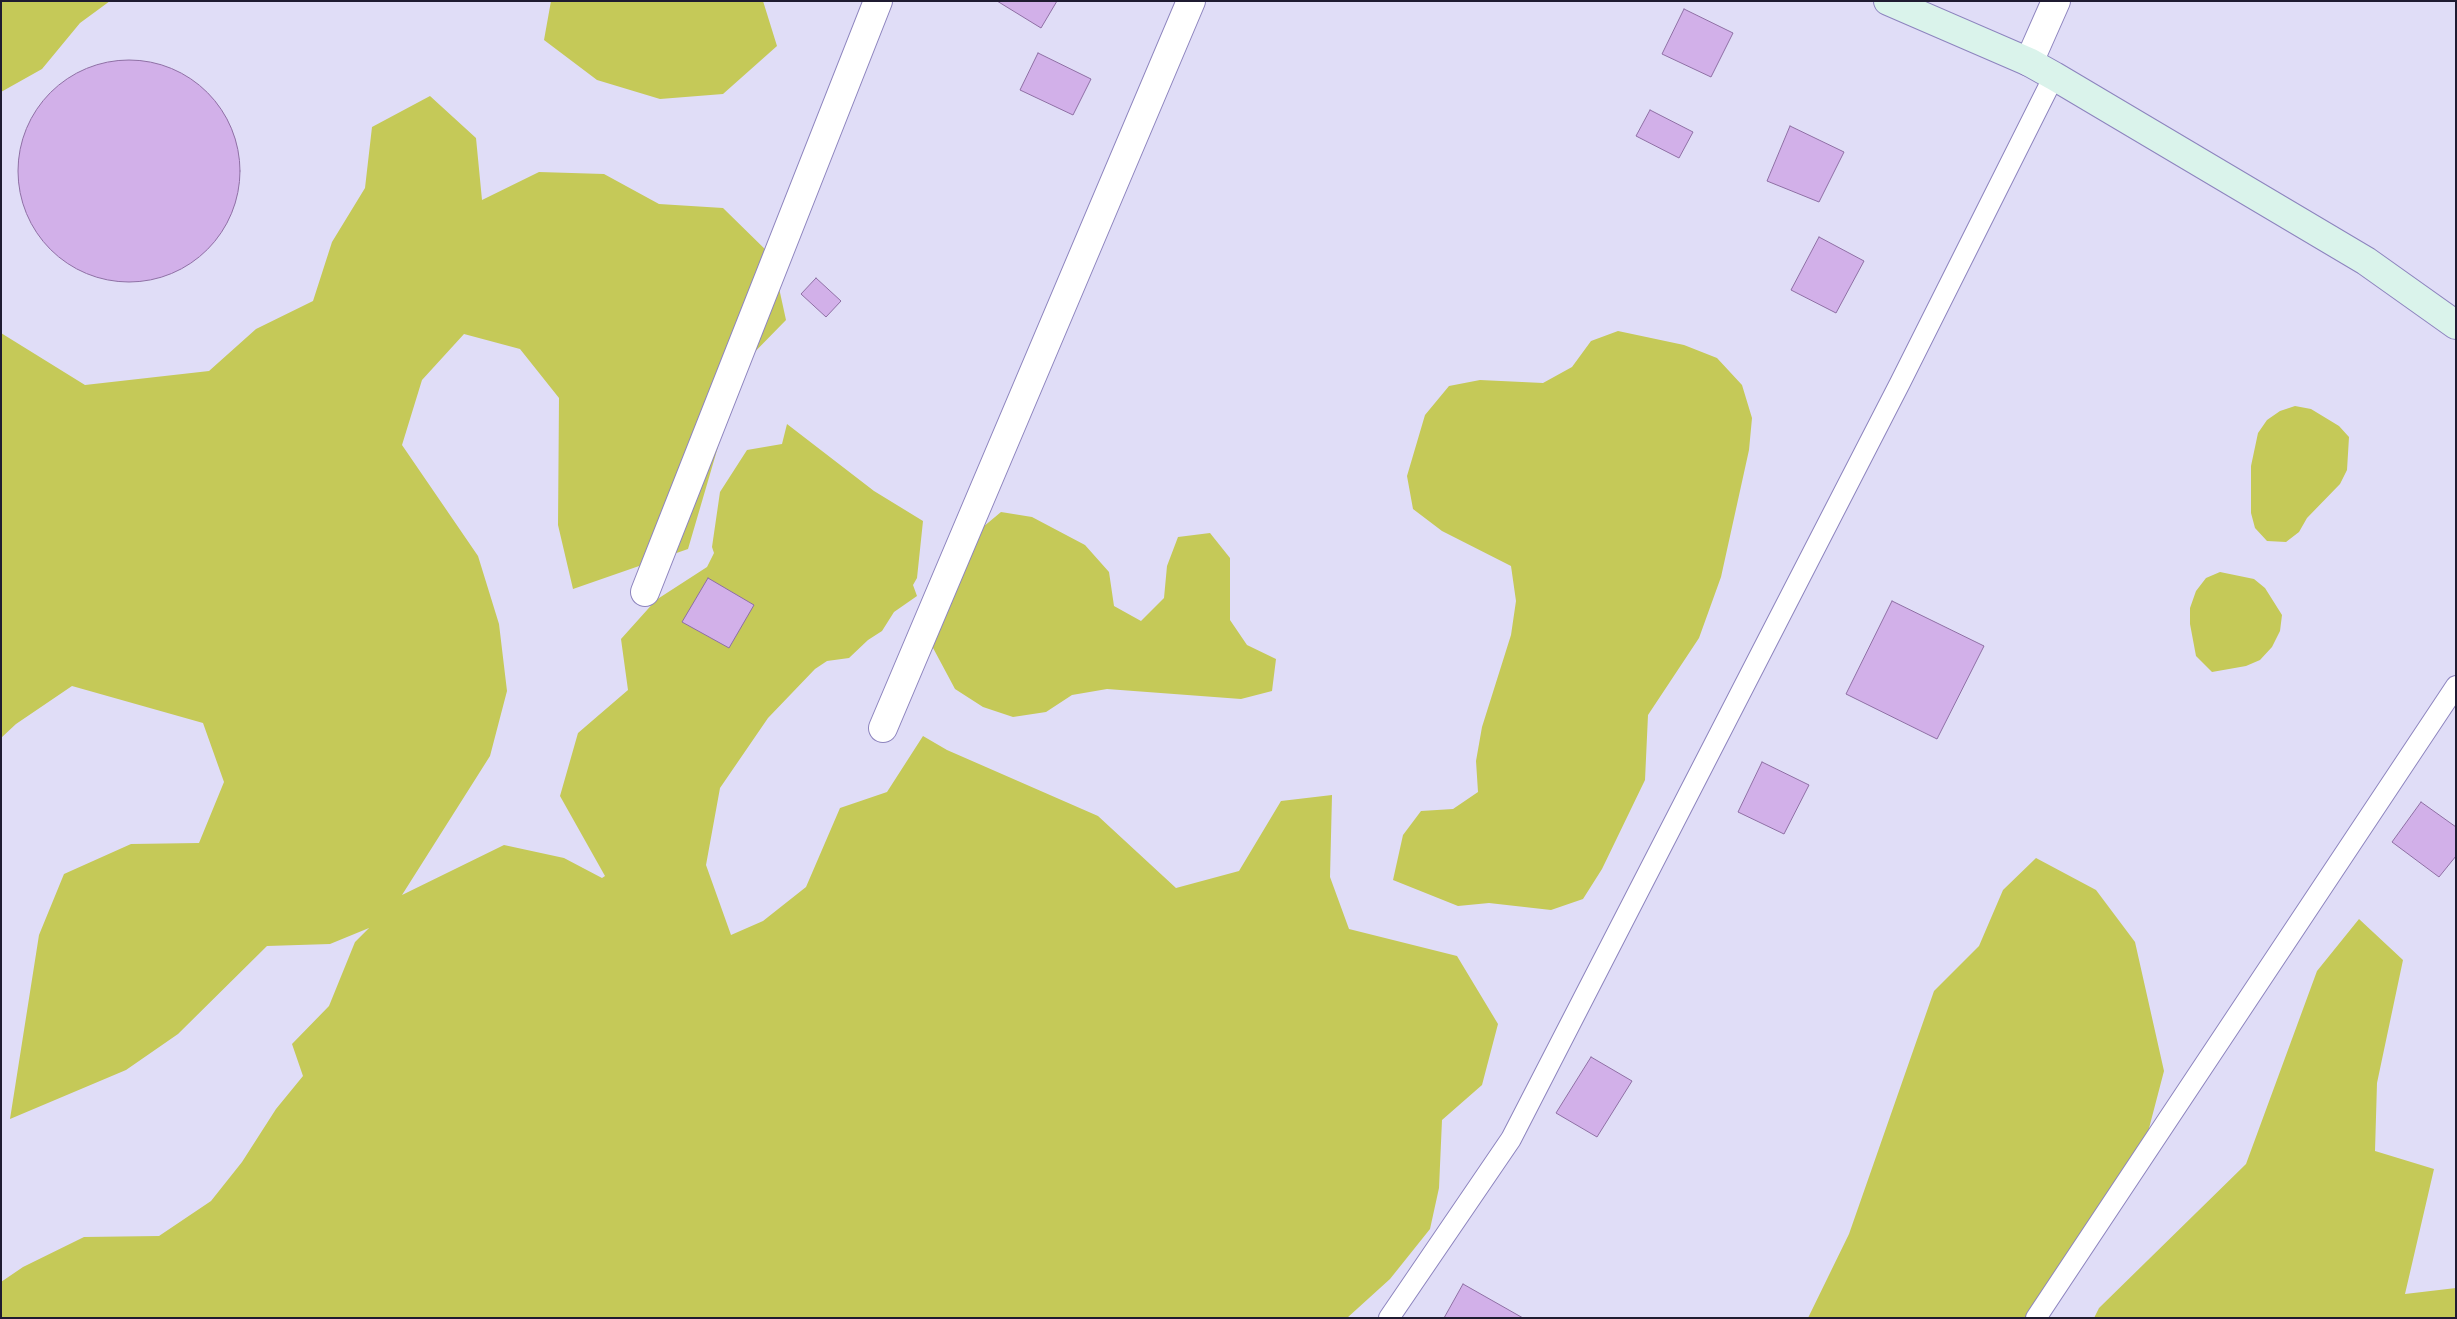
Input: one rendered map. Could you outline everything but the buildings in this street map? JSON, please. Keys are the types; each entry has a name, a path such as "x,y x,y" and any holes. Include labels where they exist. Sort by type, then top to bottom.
{"street":[{"path":"645,592 878,1"},
{"path":"883,728 1190,1"},
{"path":"1888,1 2028,62 2054,76 2366,261 2456,325"},
{"path":"2028,62 2056,1"}],"lane":[{"path":"1389,1318 1510,1139 1891,400 2054,76"},
{"path":"2036,1318 2456,686"}],"shaded area":[{"path":"1,1 110,1 80,23 42,69 1,92"},
{"path":"551,1 763,1 777,46 723,94 660,99 597,80 544,40"},
{"path":"430,96 476,138 482,200 539,172 604,174 659,204 723,208 772,256 786,320 742,365 688,549 573,589 558,525 559,398 520,349 464,334 422,380 402,445 478,556 499,624 507,691 490,756 402,895 504,845 564,858 602,878 605,876 560,796 578,733 628,690 621,639 656,600 707,567 714,553 712,547 720,492 747,450 782,444 787,424 874,491 923,521 917,578 913,585 917,596 894,612 882,631 868,640 849,658 827,661 815,669 768,718 720,788 706,865 731,935 763,921 806,887 840,808 887,792 923,736 947,750 1098,816 1176,888 1239,871 1281,801 1332,795 1330,877 1349,929 1457,956 1498,1024 1482,1085 1442,1120 1439,1188 1430,1229 1390,1279 1347,1318 1,1318 1,1282 23,1267 84,1237 159,1236 211,1201 242,1162 276,1109 303,1076 292,1044 329,1006 355,942 369,928 330,944 267,946 178,1034 126,1070 10,1119 39,935 64,874 131,844 199,843 224,782 203,723 72,686 16,724 1,738 1,333 85,385 209,371 256,329 313,301 332,242 365,188 372,127"},
{"path":"1618,331 1684,345 1717,358 1742,385 1752,418 1749,450 1721,577 1699,638 1648,715 1645,780 1602,869 1583,899 1551,910 1489,903 1458,906 1393,880 1403,835 1421,811 1453,809 1478,792 1476,761 1482,727 1511,635 1516,601 1511,566 1442,531 1413,509 1407,476 1425,415 1449,386 1480,380 1543,383 1572,367 1591,341"},
{"path":"2295,406 2311,409 2339,426 2349,437 2347,470 2340,484 2307,518 2299,532 2286,542 2267,541 2255,528 2251,513 2251,466 2258,433 2267,420 2280,411"},
{"path":"1001,512 1032,517 1085,545 1109,572 1114,606 1141,621 1164,598 1167,566 1178,537 1210,533 1230,558 1230,620 1247,645 1276,659 1272,691 1241,699 1107,689 1072,695 1046,712 1013,717 983,707 955,689 932,646 977,532"},
{"path":"2220,572 2254,579 2265,588 2282,615 2280,631 2272,647 2260,660 2246,666 2212,672 2196,656 2190,624 2190,608 2196,591 2206,578"},
{"path":"2036,858 2096,890 2135,942 2164,1071 2147,1136 2033,1318 1808,1318 1849,1234 1934,991 1979,946 2003,890"},
{"path":"2359,919 2403,960 2377,1083 2375,1151 2434,1169 2405,1294 2456,1288 2456,1318 2094,1318 2099,1308 2246,1164 2317,971"}]}
